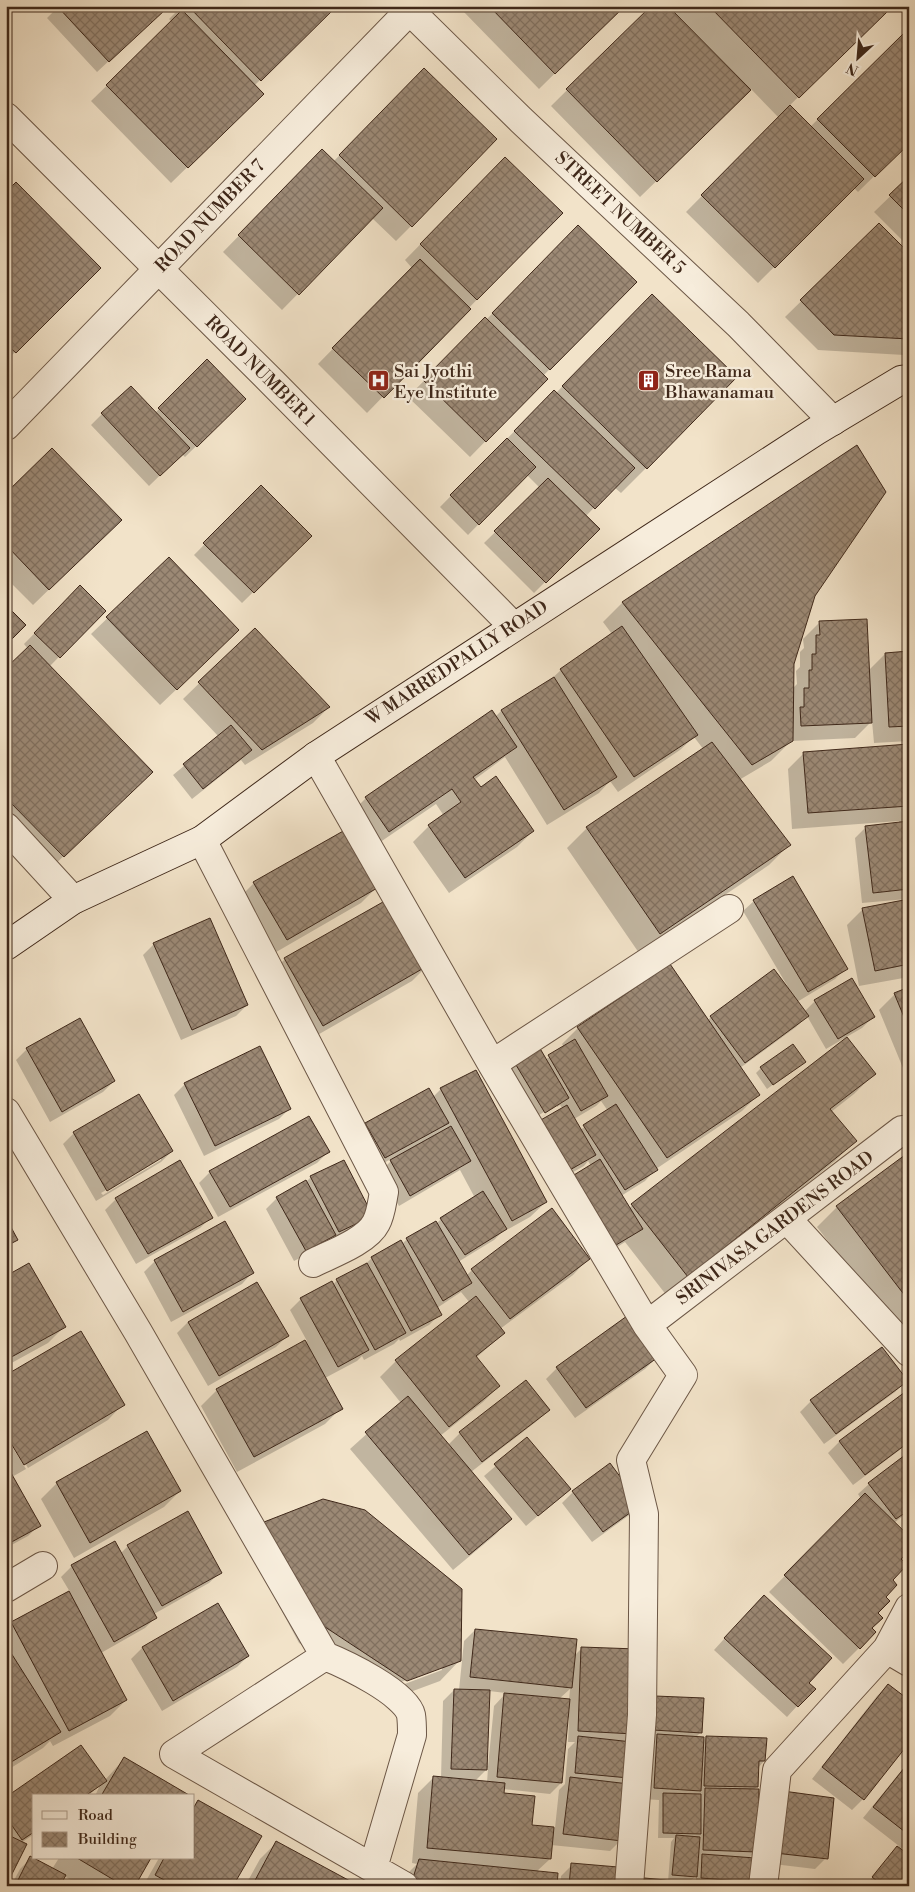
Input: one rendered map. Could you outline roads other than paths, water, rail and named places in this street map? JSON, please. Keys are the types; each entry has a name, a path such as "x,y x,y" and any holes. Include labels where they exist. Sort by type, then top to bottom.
{"street":[{"name":"ROAD NUMBER 7","path":"6,426 409,8"},
{"name":"STREET NUMBER 5","path":"409,8 521,120 738,324 833,422"},
{"name":"ROAD NUMBER 1","path":"6,117 513,626"},
{"name":"W MARREDPALLY ROAD","path":"6,946 73,900 202,840 316,756 513,626 833,422 901,380 909,379"},
{"path":"316,756 492,1064 647,1325 683,1375 632,1460 644,1514 642,1715 629,1886"},
{"path":"6,827 73,900"},
{"path":"202,840 384,1192 382,1207 376,1223 367,1235 313,1263"},
{"path":"492,1064 729,909"},
{"path":"6,1112 325,1656 355,1669 396,1696 411,1714 412,1735 373,1868"},
{"name":"SRINIVASA GARDENS ROAD","path":"647,1325 902,1130"},
{"path":"787,1219 909,1352"},
{"path":"6,1588 42,1566"},
{"path":"763,1886 777,1770 898,1656 909,1608"},
{"path":"325,1656 174,1754 404,1886"}],"place":[{"name":"Sai Jyothi Eye Institute","path":"378,381"},
{"name":"Sree Rama Bhawanamau","path":"649,381"}]}
